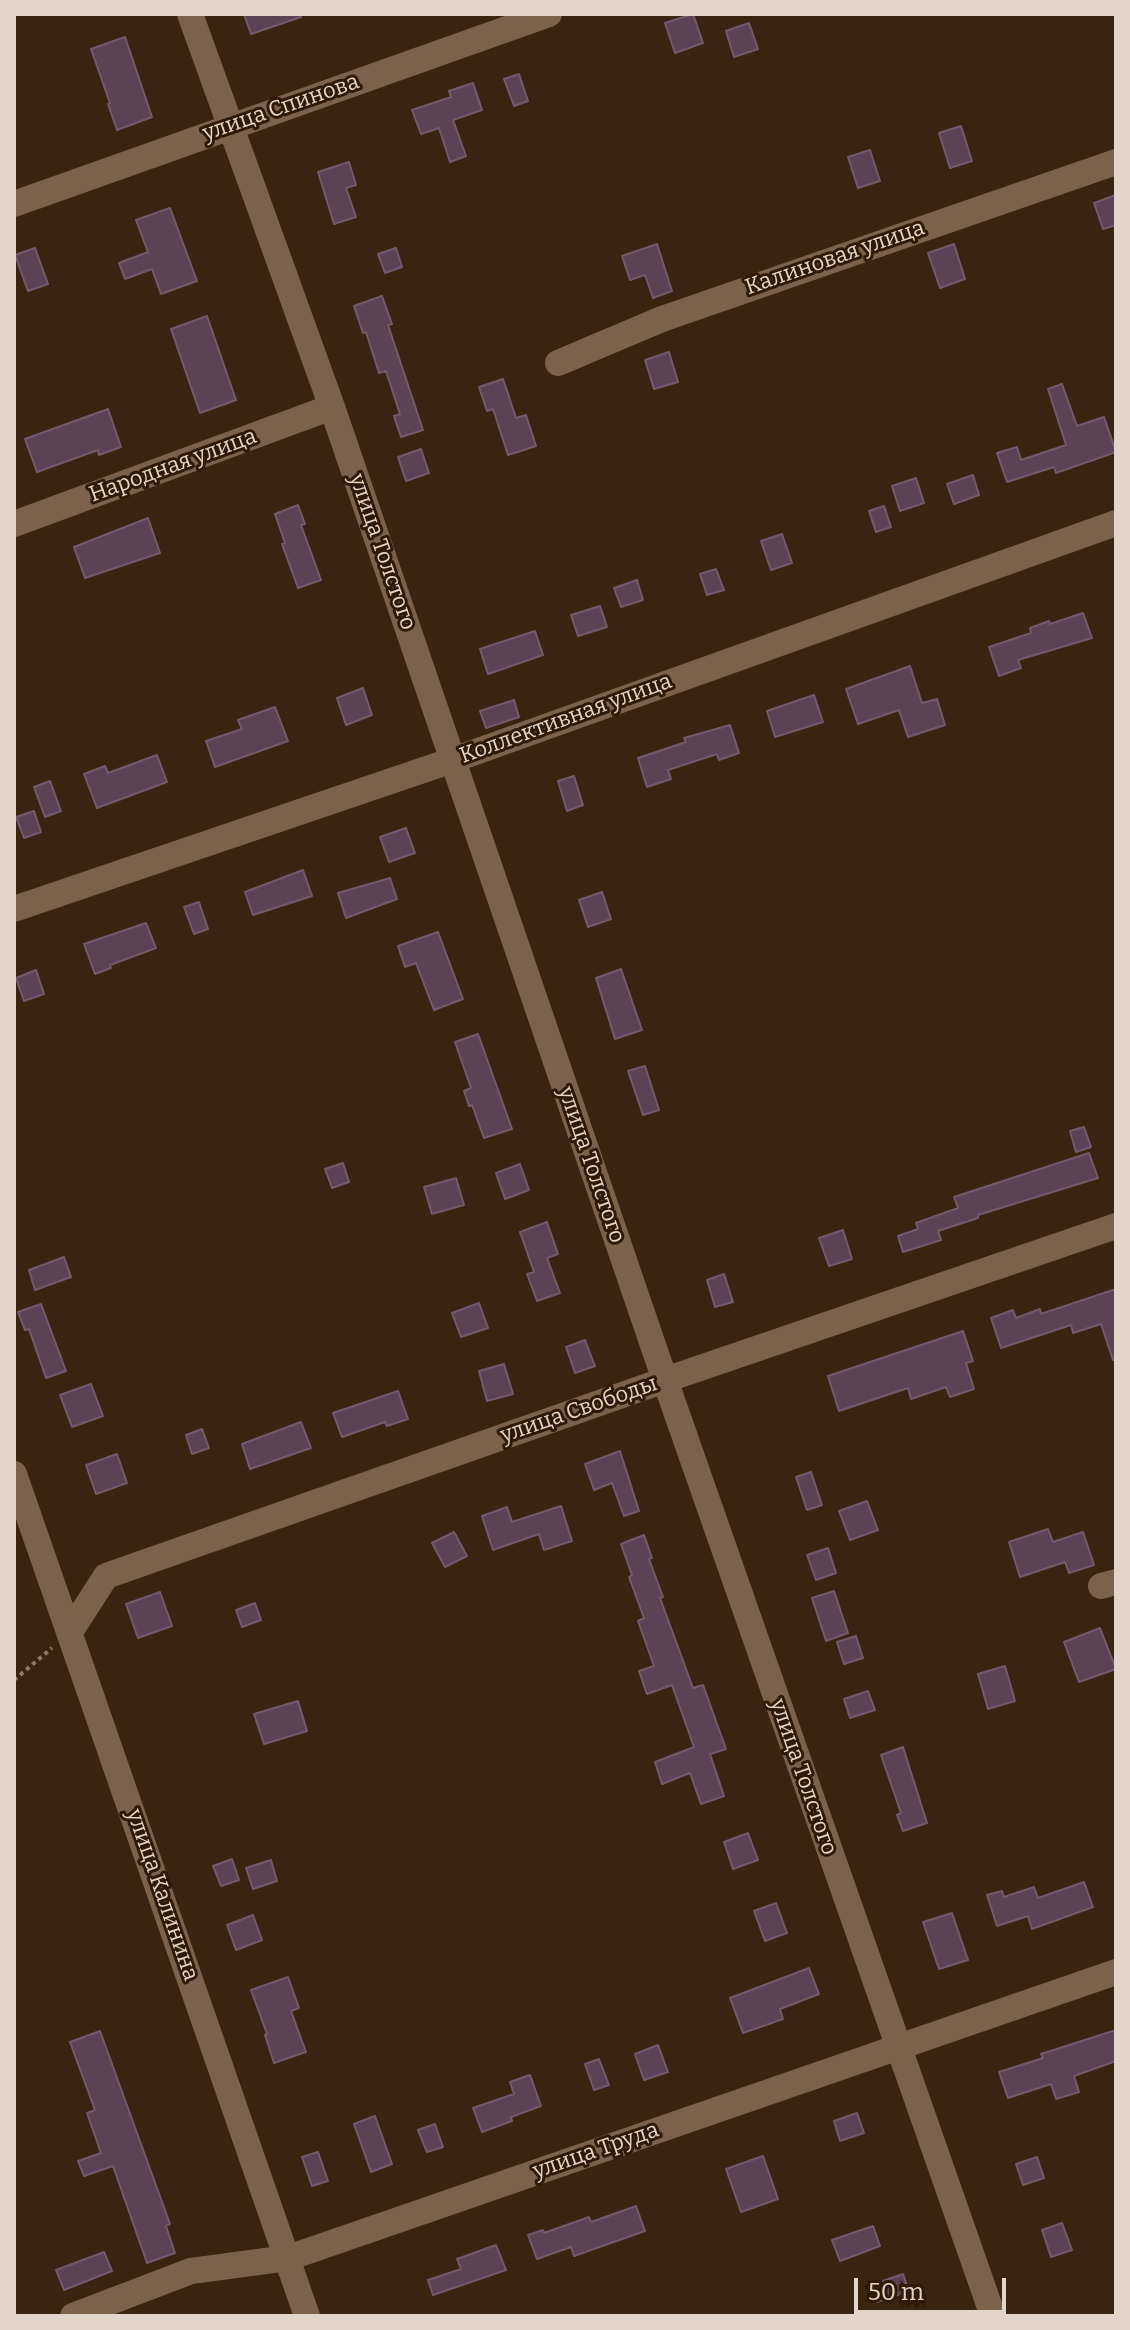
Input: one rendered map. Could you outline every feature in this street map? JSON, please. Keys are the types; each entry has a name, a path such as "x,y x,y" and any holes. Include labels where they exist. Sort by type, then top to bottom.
{"street":[{"name":"улица Толстого","path":"190,14 332,407 665,1380 993,2316"},
{"name":"улица Спинова","path":"14,204 549,14"},
{"name":"Калиновая улица","path":"558,363 662,319 1116,162"},
{"name":"Народная улица","path":"14,524 332,407"},
{"name":"Коллективная улица","path":"14,909 453,760 1116,523"},
{"name":"улица Свободы","path":"70,1632 106,1576 1116,1226"},
{"name":"улица Калинина","path":"14,1474 307,2316"},
{"name":"улица Труда","path":"73,2316 191,2271 288,2258 1116,1972"}],"path":[{"path":"14,1680 70,1632"}],"building":[{"path":"244,14 301,14 301,17 251,34"},
{"path":"693,14 703,43 675,53 665,23"},
{"path":"749,23 758,49 734,57 726,31"},
{"path":"125,37 152,117 117,130 91,49"},
{"path":"519,74 528,101 514,106 504,79"},
{"path":"473,83 482,110 453,120 466,156 450,162 439,128 421,134 412,110 451,97 449,91"},
{"path":"961,126 972,161 950,168 939,133"},
{"path":"870,150 880,181 858,188 848,157"},
{"path":"349,162 356,185 346,188 356,217 334,224 318,172"},
{"path":"1116,195 1116,225 1103,229 1094,203"},
{"path":"170,208 197,281 161,294 152,269 125,279 119,263 148,252 136,220"},
{"path":"657,244 672,291 653,298 645,275 630,280 622,256"},
{"path":"954,244 965,279 940,288 928,253"},
{"path":"35,248 48,284 28,291 15,255"},
{"path":"396,248 402,267 385,273 378,254"},
{"path":"382,296 392,324 388,325 423,430 401,437 394,416 400,414 386,371 379,373 354,306"},
{"path":"207,316 236,400 200,413 171,329"},
{"path":"669,352 678,382 654,389 645,360"},
{"path":"503,379 516,418 526,415 536,446 508,455 493,409 487,411 479,387"},
{"path":"1062,384 1077,426 1104,417 1116,452 1056,473 1054,467 1007,482 997,453 1017,447 1021,460 1066,445 1048,389"},
{"path":"108,409 121,447 99,455 98,450 37,472 25,439"},
{"path":"421,449 429,473 406,481 398,457"},
{"path":"973,475 979,495 954,504 947,484"},
{"path":"916,478 924,503 900,511 892,486"},
{"path":"298,505 305,524 301,525 321,580 298,588 275,514"},
{"path":"884,506 891,527 876,532 869,511"},
{"path":"148,518 160,553 85,578 74,547"},
{"path":"782,534 792,563 771,570 761,541"},
{"path":"716,569 724,590 707,595 700,574"},
{"path":"637,580 643,600 621,607 614,588"},
{"path":"600,606 607,627 578,636 571,615"},
{"path":"1083,613 1092,638 1018,660 1021,668 999,676 989,647 1031,633 1030,628 1049,621 1050,624"},
{"path":"535,631 543,655 488,674 480,649"},
{"path":"910,666 922,703 937,699 945,725 908,737 899,710 858,724 846,689"},
{"path":"363,688 372,715 346,725 337,698"},
{"path":"814,695 823,722 775,737 767,711"},
{"path":"514,700 519,717 486,728 480,711"},
{"path":"275,707 288,741 215,767 206,741 242,729 238,720"},
{"path":"730,725 739,753 719,760 717,754 668,770 671,779 647,787 638,758 686,742 684,738"},
{"path":"157,755 167,782 97,808 84,774 105,766 108,773"},
{"path":"574,776 583,805 567,811 558,781"},
{"path":"50,781 61,811 45,817 34,787"},
{"path":"34,811 41,832 24,838 16,817"},
{"path":"406,828 415,853 389,862 380,837"},
{"path":"303,870 312,896 253,915 245,892"},
{"path":"390,878 397,899 346,918 338,893"},
{"path":"602,892 611,919 588,927 579,900"},
{"path":"199,902 208,929 194,934 184,907"},
{"path":"146,923 156,948 95,974 84,944"},
{"path":"438,932 463,999 434,1010 416,963 405,967 398,946"},
{"path":"621,969 642,1030 615,1039 596,978"},
{"path":"36,970 44,994 24,1001 16,978"},
{"path":"478,1034 512,1129 484,1138 464,1091 471,1088 455,1042"},
{"path":"645,1066 659,1110 643,1115 628,1071"},
{"path":"1084,1127 1091,1147 1076,1152 1070,1131"},
{"path":"1089,1153 1098,1178 978,1215 978,1218 938,1231 941,1240 903,1252 898,1236 918,1229 916,1223 958,1208 954,1197"},
{"path":"343,1163 349,1182 332,1188 325,1169"},
{"path":"520,1164 529,1190 505,1199 496,1173"},
{"path":"456,1178 464,1205 432,1214 424,1187"},
{"path":"547,1222 558,1254 547,1258 560,1293 537,1301 527,1274 534,1272 520,1232"},
{"path":"843,1230 852,1259 829,1266 819,1238"},
{"path":"64,1257 71,1277 35,1290 29,1270"},
{"path":"724,1274 733,1302 715,1307 707,1280"},
{"path":"1116,1289 1116,1360 1113,1360 1101,1324 1073,1333 1071,1325 1001,1348 991,1318 1013,1310 1016,1318 1040,1309 1041,1314"},
{"path":"479,1303 488,1328 461,1337 452,1313"},
{"path":"41,1304 66,1371 46,1378 29,1329 25,1330 18,1312"},
{"path":"963,1331 973,1361 966,1363 974,1389 950,1397 946,1387 911,1399 908,1388 839,1411 828,1376"},
{"path":"585,1340 595,1366 575,1373 566,1347"},
{"path":"504,1364 513,1394 487,1401 479,1371"},
{"path":"91,1384 103,1416 72,1427 60,1395"},
{"path":"398,1391 408,1419 387,1426 385,1422 342,1437 333,1413"},
{"path":"301,1422 311,1448 250,1469 242,1444"},
{"path":"202,1429 209,1448 192,1454 186,1435"},
{"path":"620,1451 639,1511 624,1516 612,1483 594,1490 585,1464"},
{"path":"117,1454 127,1483 96,1494 86,1465"},
{"path":"811,1472 822,1505 807,1510 796,1477"},
{"path":"867,1501 878,1530 850,1540 839,1511"},
{"path":"561,1506 572,1541 544,1550 539,1534 493,1550 482,1516 507,1507 512,1522"},
{"path":"1048,1529 1053,1542 1083,1532 1094,1565 1069,1573 1065,1562 1020,1577 1009,1542"},
{"path":"454,1532 467,1556 445,1567 432,1543"},
{"path":"644,1535 663,1597 660,1598 693,1688 703,1685 726,1749 710,1754 724,1796 701,1804 690,1773 662,1784 655,1762 694,1747 672,1685 647,1694 639,1671 654,1666 638,1621 644,1618 621,1544"},
{"path":"828,1548 836,1573 816,1580 807,1555"},
{"path":"834,1591 848,1633 826,1641 812,1598"},
{"path":"160,1592 172,1626 138,1638 126,1604"},
{"path":"255,1603 261,1620 242,1627 236,1610"},
{"path":"1100,1628 1116,1669 1079,1682 1064,1642"},
{"path":"856,1636 863,1658 844,1664 837,1642"},
{"path":"1005,1666 1015,1701 988,1709 978,1674"},
{"path":"868,1691 875,1710 850,1718 844,1699"},
{"path":"298,1701 307,1731 264,1744 254,1714"},
{"path":"903,1747 927,1823 903,1831 897,1815 901,1813 881,1755"},
{"path":"748,1833 758,1860 733,1869 724,1842"},
{"path":"232,1859 239,1880 221,1886 213,1866"},
{"path":"271,1860 277,1881 253,1889 246,1868"},
{"path":"1084,1882 1093,1907 1032,1929 1028,1916 997,1926 987,1895 1002,1891 1004,1897 1034,1887 1038,1898"},
{"path":"776,1903 787,1933 765,1941 754,1911"},
{"path":"952,1913 968,1960 939,1969 923,1922"},
{"path":"253,1915 262,1940 236,1950 227,1925"},
{"path":"809,1968 819,1994 780,2009 783,2019 743,2033 730,1998"},
{"path":"288,1977 299,2008 291,2011 306,2052 274,2063 251,1990"},
{"path":"1116,2030 1116,2061 1074,2076 1079,2092 1056,2099 1051,2084 1008,2098 999,2072 1043,2058 1041,2054"},
{"path":"100,2031 170,2224 166,2226 175,2253 147,2263 113,2166 84,2176 78,2161 101,2153 87,2113 95,2110 70,2042"},
{"path":"658,2045 668,2072 644,2080 635,2054"},
{"path":"599,2059 609,2085 594,2090 585,2064"},
{"path":"530,2075 541,2106 482,2132 473,2108 514,2094 510,2082"},
{"path":"857,2113 864,2133 840,2141 834,2121"},
{"path":"375,2116 392,2164 371,2172 354,2124"},
{"path":"435,2124 443,2147 427,2152 418,2130"},
{"path":"318,2152 328,2181 312,2186 302,2157"},
{"path":"763,2156 778,2199 741,2212 726,2169"},
{"path":"1037,2157 1044,2178 1023,2185 1016,2164"},
{"path":"636,2206 645,2231 574,2256 571,2247 537,2259 528,2235 543,2230 544,2233 589,2217 591,2222"},
{"path":"1062,2223 1072,2250 1051,2257 1042,2230"},
{"path":"873,2226 880,2246 840,2261 832,2240"},
{"path":"496,2245 506,2270 433,2295 428,2280 461,2269 457,2259"},
{"path":"104,2252 112,2271 64,2290 56,2270"},
{"path":"903,2274 909,2291 877,2302 871,2285"}]}
